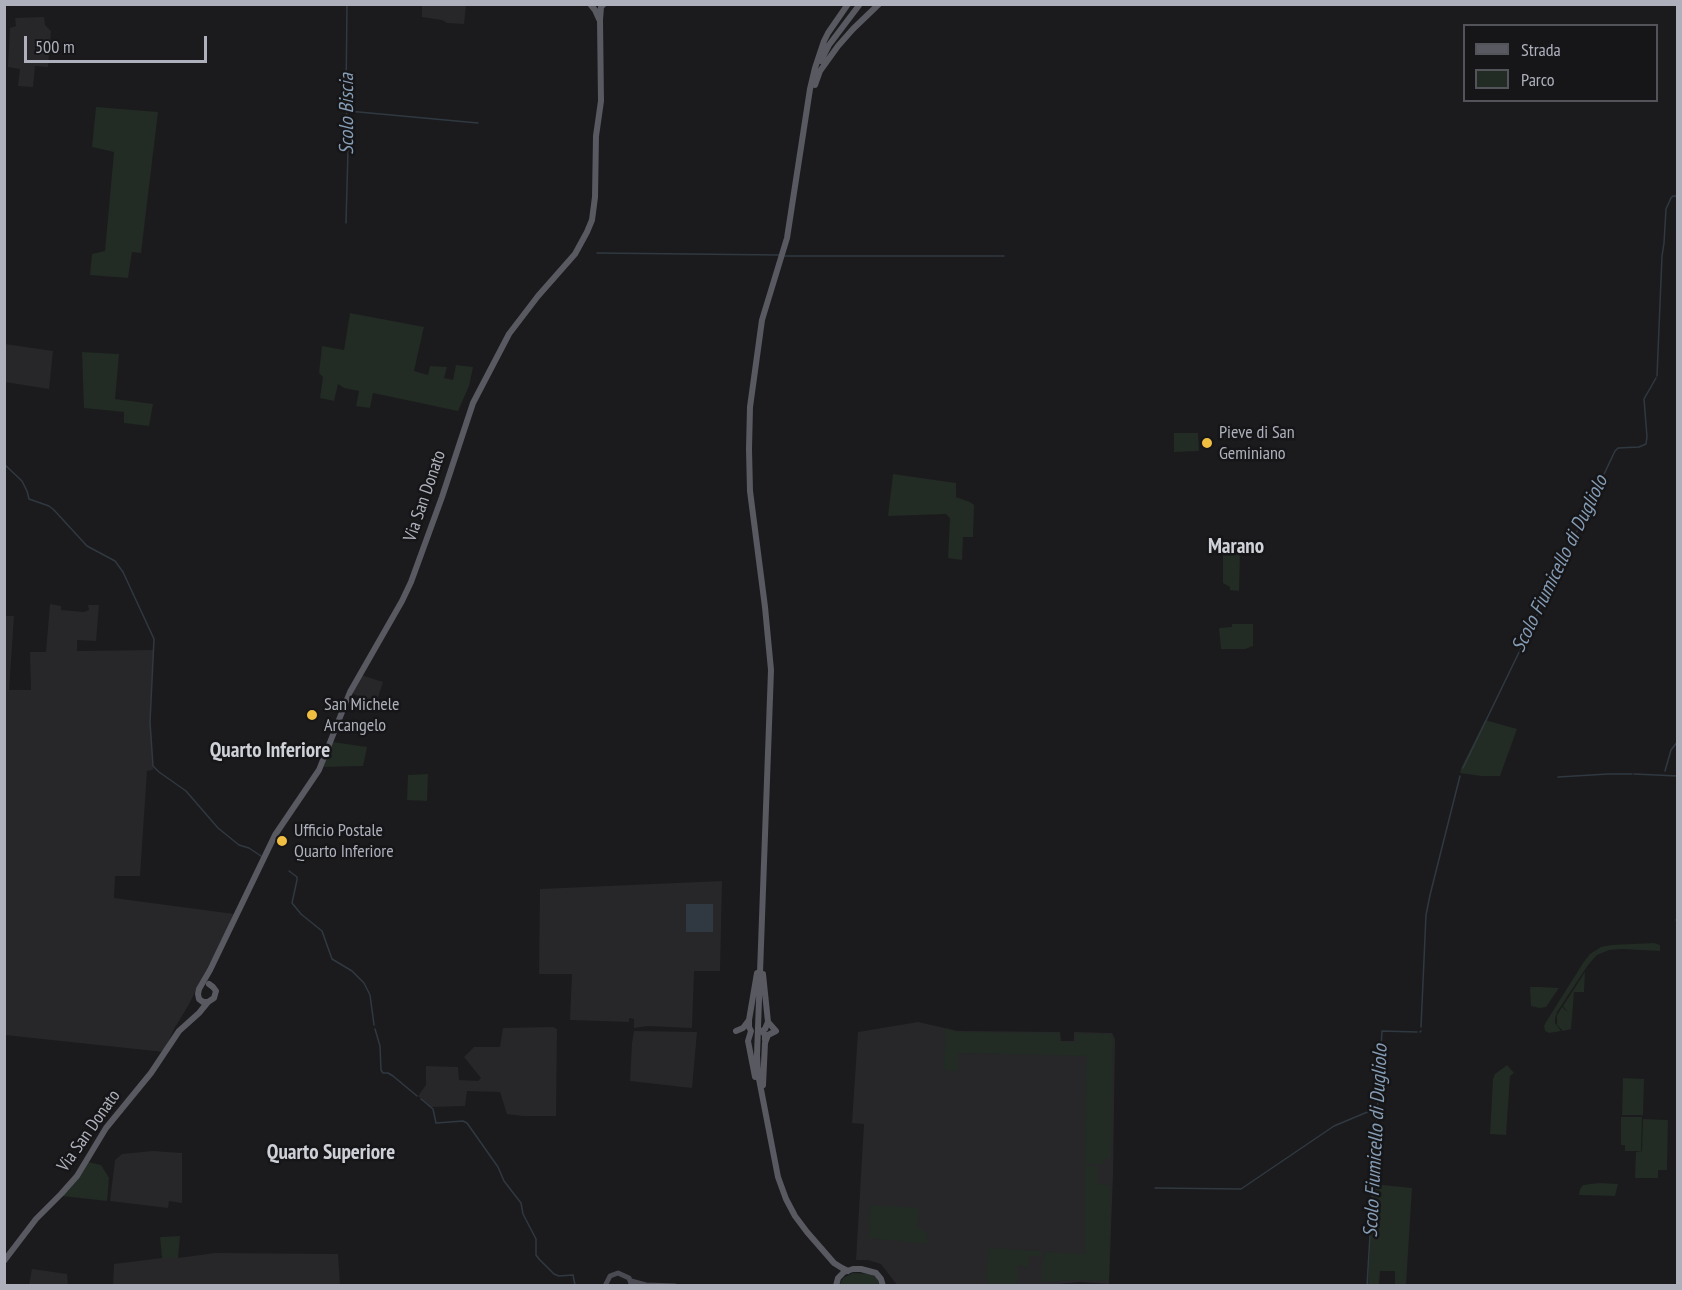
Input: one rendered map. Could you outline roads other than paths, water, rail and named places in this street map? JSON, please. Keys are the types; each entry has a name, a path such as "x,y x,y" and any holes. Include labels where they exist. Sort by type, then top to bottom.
{"main road":[{"path":"839,4 841,15"},
{"path":"848,4 824,41 812,84 791,220 783,256 762,320 750,407 750,491 771,670 757,1054 758,1074 778,1177 786,1200 801,1225 834,1263 848,1270 872,1271 879,1276 883,1286"},
{"path":"812,84 830,45 860,4"},
{"path":"809,99 820,71 827,61 853,29 878,5"},
{"name":"Via San Donato","path":"206,985 210,970 275,835 319,770 350,692 402,601 439,507 468,413 498,352 522,317 576,253 587,232 594,209 596,136 601,101 600,20 603,6 592,6 600,20"},
{"path":"748,1041 751,1031 749,1020 761,955"},
{"path":"761,955 768,1022 767,1027 762,1031 765,1035 762,1078 766,1115"},
{"path":"196,1017 201,1006 199,999 198,991 206,985 215,989 214,998 208,1002 199,999"},
{"name":"Via San Donato","path":"4,1261 36,1219 77,1176 109,1125 151,1073 179,1031 196,1017 208,1002"},
{"path":"749,1020 743,1028 736,1031 748,1041 766,1115"},
{"path":"834,1263 836,1283"},
{"path":"836,1283 848,1270"},
{"path":"605,1286 610,1276 618,1274 626,1275 631,1283 673,1286"}],"waterway":[{"name":"Scolo Biscia","path":"346,223 347,4"},
{"path":"348,111 478,123"},
{"name":"Scolo Fiumicello di Dugliolo","path":"1657,376 1666,209 1671,198 1678,196"},
{"path":"597,253 779,255"},
{"path":"784,256 1004,256"},
{"name":"Scolo Fiumicello di Dugliolo","path":"1463,768 1615,451 1618,448 1639,447 1646,444 1644,399 1656,378"},
{"path":"4,464 22,481 29,499 49,506 87,546 115,561 123,572 154,639 150,722 153,766 186,791 218,828 239,845 261,856"},
{"path":"1665,771 1671,750 1678,741"},
{"path":"1558,777 1632,774"},
{"path":"1634,774 1678,776"},
{"name":"Scolo Fiumicello di Dugliolo","path":"1421,1027 1426,915 1460,776"},
{"path":"289,871 297,877 292,903 301,914 322,931 332,959 352,971 364,983 370,995 374,1025"},
{"path":"375,1029 380,1046 381,1070 393,1076 417,1096"},
{"name":"Scolo Fiumicello di Dugliolo","path":"1367,1286 1382,1031 1417,1032"},
{"path":"421,1099 433,1109 436,1123 463,1121 467,1123 521,1203 523,1214 536,1239 536,1255 554,1274 573,1275 575,1285"},
{"path":"1155,1188 1241,1189 1334,1126 1377,1108"}],"place":[{"name":"Pieve di San Geminiano","path":"1207,443"},
{"name":"San Michele Arcangelo","path":"312,715"},
{"name":"Ufficio Postale Quarto Inferiore","path":"282,841"}],"district":[{"name":"Marano","path":"1236,547"},
{"name":"Quarto Inferiore","path":"270,751"},
{"name":"Quarto Superiore","path":"331,1153"}]}
